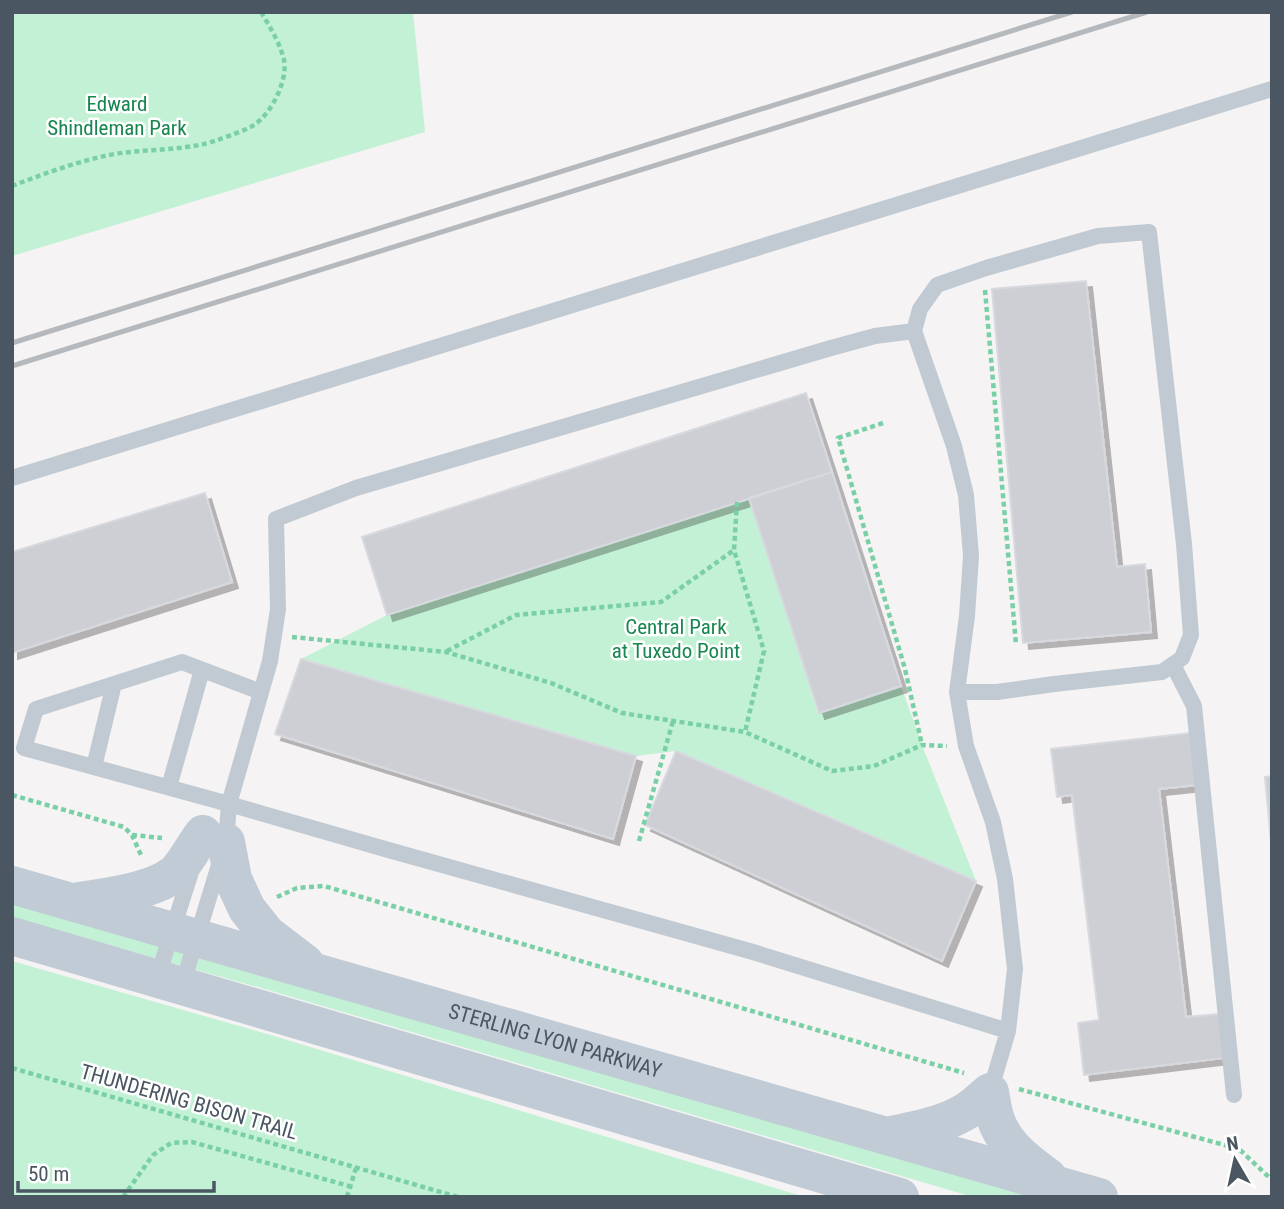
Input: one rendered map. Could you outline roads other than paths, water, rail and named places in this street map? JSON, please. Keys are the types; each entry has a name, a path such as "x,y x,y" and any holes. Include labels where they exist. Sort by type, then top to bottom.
{"main road":[{"path":"72,902 126,893 154,884 175,874 214,838 247,909 267,934 317,973"},
{"name":"STERLING LYON PARKWAY","path":"12,885 1099,1197"},
{"path":"12,936 900,1197"},
{"path":"888,1136 931,1127 951,1119 965,1112 992,1087"},
{"path":"992,1087 998,1126 1008,1141 1028,1163 1061,1186"}],"lane":[{"path":"12,478 1272,89"},
{"path":"957,692 997,692 1161,672 1182,658 1191,635 1149,232 1098,236 937,285 920,309 914,331 954,446 966,495 971,556 967,616 957,692 966,746 993,822 1005,880 1015,969 1008,1031 992,1087"},
{"path":"169,982 214,838 229,804 270,661 278,609 276,519 356,488 791,359 875,336 914,331"},
{"path":"261,692 182,663 36,709 24,748 753,952 1008,1031"},
{"path":"1173,665 1194,706 1234,1095"},
{"path":"169,787 202,670"},
{"path":"94,767 114,684"},
{"path":"169,982 214,838 229,804"}],"railway":[{"path":"12,343 1072,12"},
{"path":"12,366 1147,12"}],"park label":[{"name":"Edward Shindleman Park","path":"117,116"},
{"name":"Central Park at Tuxedo Point","path":"676,639"}]}
